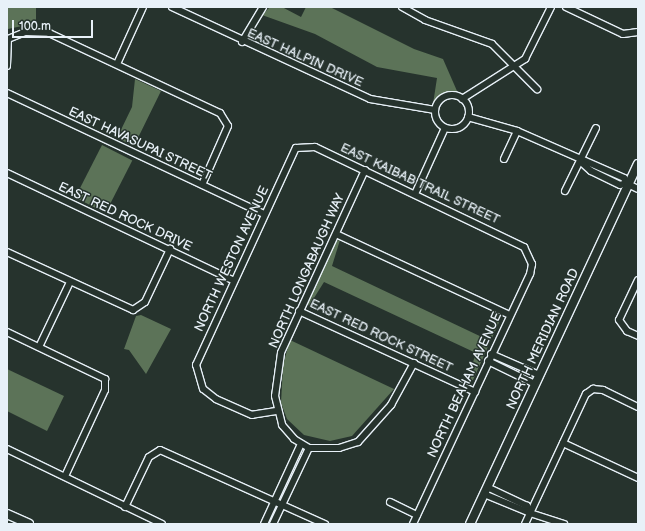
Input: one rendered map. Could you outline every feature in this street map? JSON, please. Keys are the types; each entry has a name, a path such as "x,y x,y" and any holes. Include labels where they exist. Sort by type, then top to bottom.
{"main road":[{"name":"NORTH MERIDIAN ROAD","path":"470,524 627,184 638,164"},
{"path":"7,514 29,524"}],"street":[{"path":"117,64 143,7"},
{"name":"EAST HALPIN DRIVE","path":"172,7 242,42 370,99 435,110"},
{"path":"242,42 263,7"},
{"path":"402,7 425,20 492,44 516,65 537,89"},
{"path":"468,117 456,129 445,128 437,121 435,110 439,101 448,96 462,99 516,65 531,52 551,7"},
{"path":"566,7 622,34 636,33"},
{"path":"7,66 8,38 26,32 49,34 117,64 220,113 228,126 202,185"},
{"name":"EAST HAVASUPAI STREET","path":"7,94 264,214"},
{"path":"462,99 468,117"},
{"path":"468,117 517,131 581,162 591,171 620,185 627,184 638,189"},
{"path":"415,194 445,128"},
{"path":"566,191 596,128"},
{"path":"504,159 517,131"},
{"name":"EAST KAIBAB TRAIL STREET","path":"296,148 310,145 365,170 517,242 529,254"},
{"name":"NORTH WESTON AVENUE","path":"276,411 247,414 211,396 199,381 198,360 264,214 296,148"},
{"name":"NORTH LONGABAUGH WAY","path":"309,448 302,444 282,425 276,411 274,396 281,353 365,170"},
{"name":"EAST RED ROCK DRIVE","path":"7,173 170,249 234,281"},
{"path":"336,234 510,315"},
{"path":"7,252 70,282 136,310 145,302 170,249"},
{"name":"NORTH BEAHAM AVENUE","path":"413,524 475,392 491,354 530,274 529,254"},
{"path":"638,280 619,324 638,336"},
{"path":"39,347 70,282"},
{"name":"EAST RED ROCK STREET","path":"299,311 475,392"},
{"path":"7,332 101,377 106,384 65,476"},
{"path":"491,354 538,376"},
{"path":"488,361 535,384"},
{"path":"273,524 309,448 339,448 364,437 391,405 414,363"},
{"path":"525,524 585,396 593,389 638,407"},
{"path":"563,442 638,478"},
{"path":"264,524 302,444"},
{"path":"7,449 162,524"},
{"path":"125,507 155,451 165,450 325,524"},
{"path":"486,491 527,506 530,513 564,524"},
{"path":"390,502 417,515"}],"green space":[{"path":"7,7 36,7 36,23 8,29"},
{"path":"270,7 282,7 301,17 306,7 330,7 414,49 443,59 457,91 442,94 433,104 437,78 377,67 315,34 262,15"},
{"path":"135,79 161,91 134,146 117,138 132,107"},
{"path":"102,145 132,160 106,213 75,198"},
{"path":"340,240 332,266 486,339 499,314 501,318 473,380 467,380 476,353 324,282 309,306 307,302 336,241"},
{"path":"141,315 171,329 146,374 129,350 124,349 136,316"},
{"path":"290,340 394,389 352,436 330,441 304,435 287,419 281,403 283,365"},
{"path":"7,369 64,396 47,431 7,411"}]}
